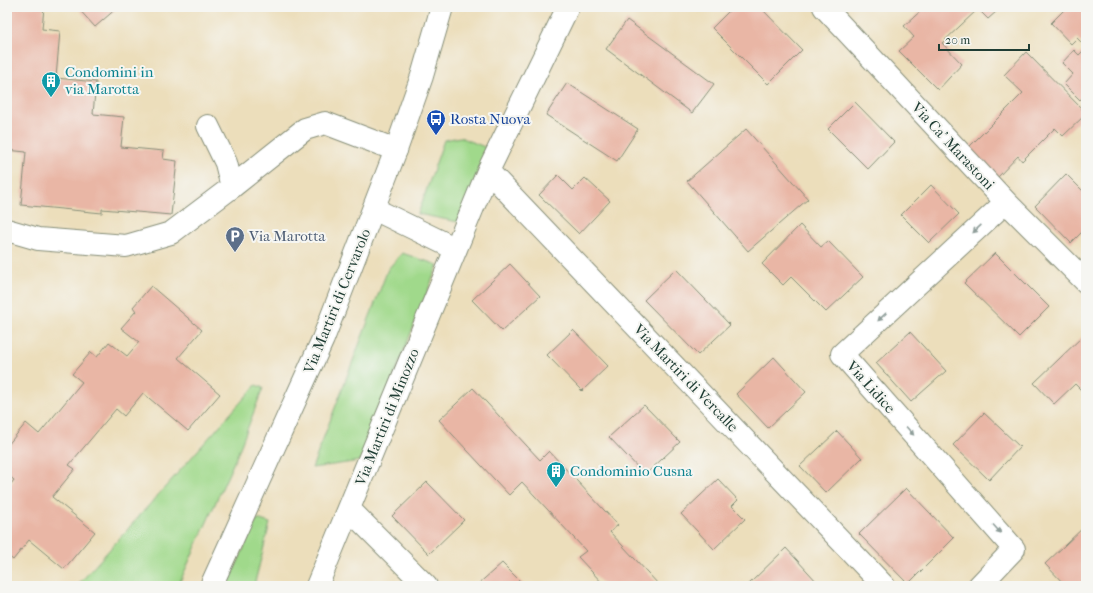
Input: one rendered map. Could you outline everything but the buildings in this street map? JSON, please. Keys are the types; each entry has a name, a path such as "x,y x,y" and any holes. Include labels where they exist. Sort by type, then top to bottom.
{"street":[{"name":"Via Martiri di Cervarolo","path":"211,586 323,339 396,150 422,76 442,7"},
{"name":"Via Martiri di Minozzo","path":"317,586 488,171 568,7"},
{"name":"Via Ca' Marastoni","path":"824,7 1006,202 1086,282"},
{"path":"7,230 38,239 126,246 171,233 305,129 325,123 396,150"},
{"path":"208,126 226,162 232,187"},
{"name":"Via Martiri di Vercalle","path":"488,171 884,586"},
{"name":"Via Lidice","path":"978,586 1014,549 842,354 1006,202"},
{"path":"374,210 456,249"},
{"path":"349,509 426,586"}],"green space":[{"path":"460,137 487,148 458,222 418,214 444,140"},
{"path":"402,253 438,265 360,461 312,468 388,269"},
{"path":"256,385 263,388 238,453 178,586 77,586"},
{"path":"257,519 270,523 254,586 227,586"}],"place":[{"name":"Condomini in via Marotta","path":"51,98"},
{"name":"Rosta Nuova","path":"436,136"},
{"name":"Via Marotta","path":"235,253"},
{"name":"Condominio Cusna","path":"556,488"}]}
